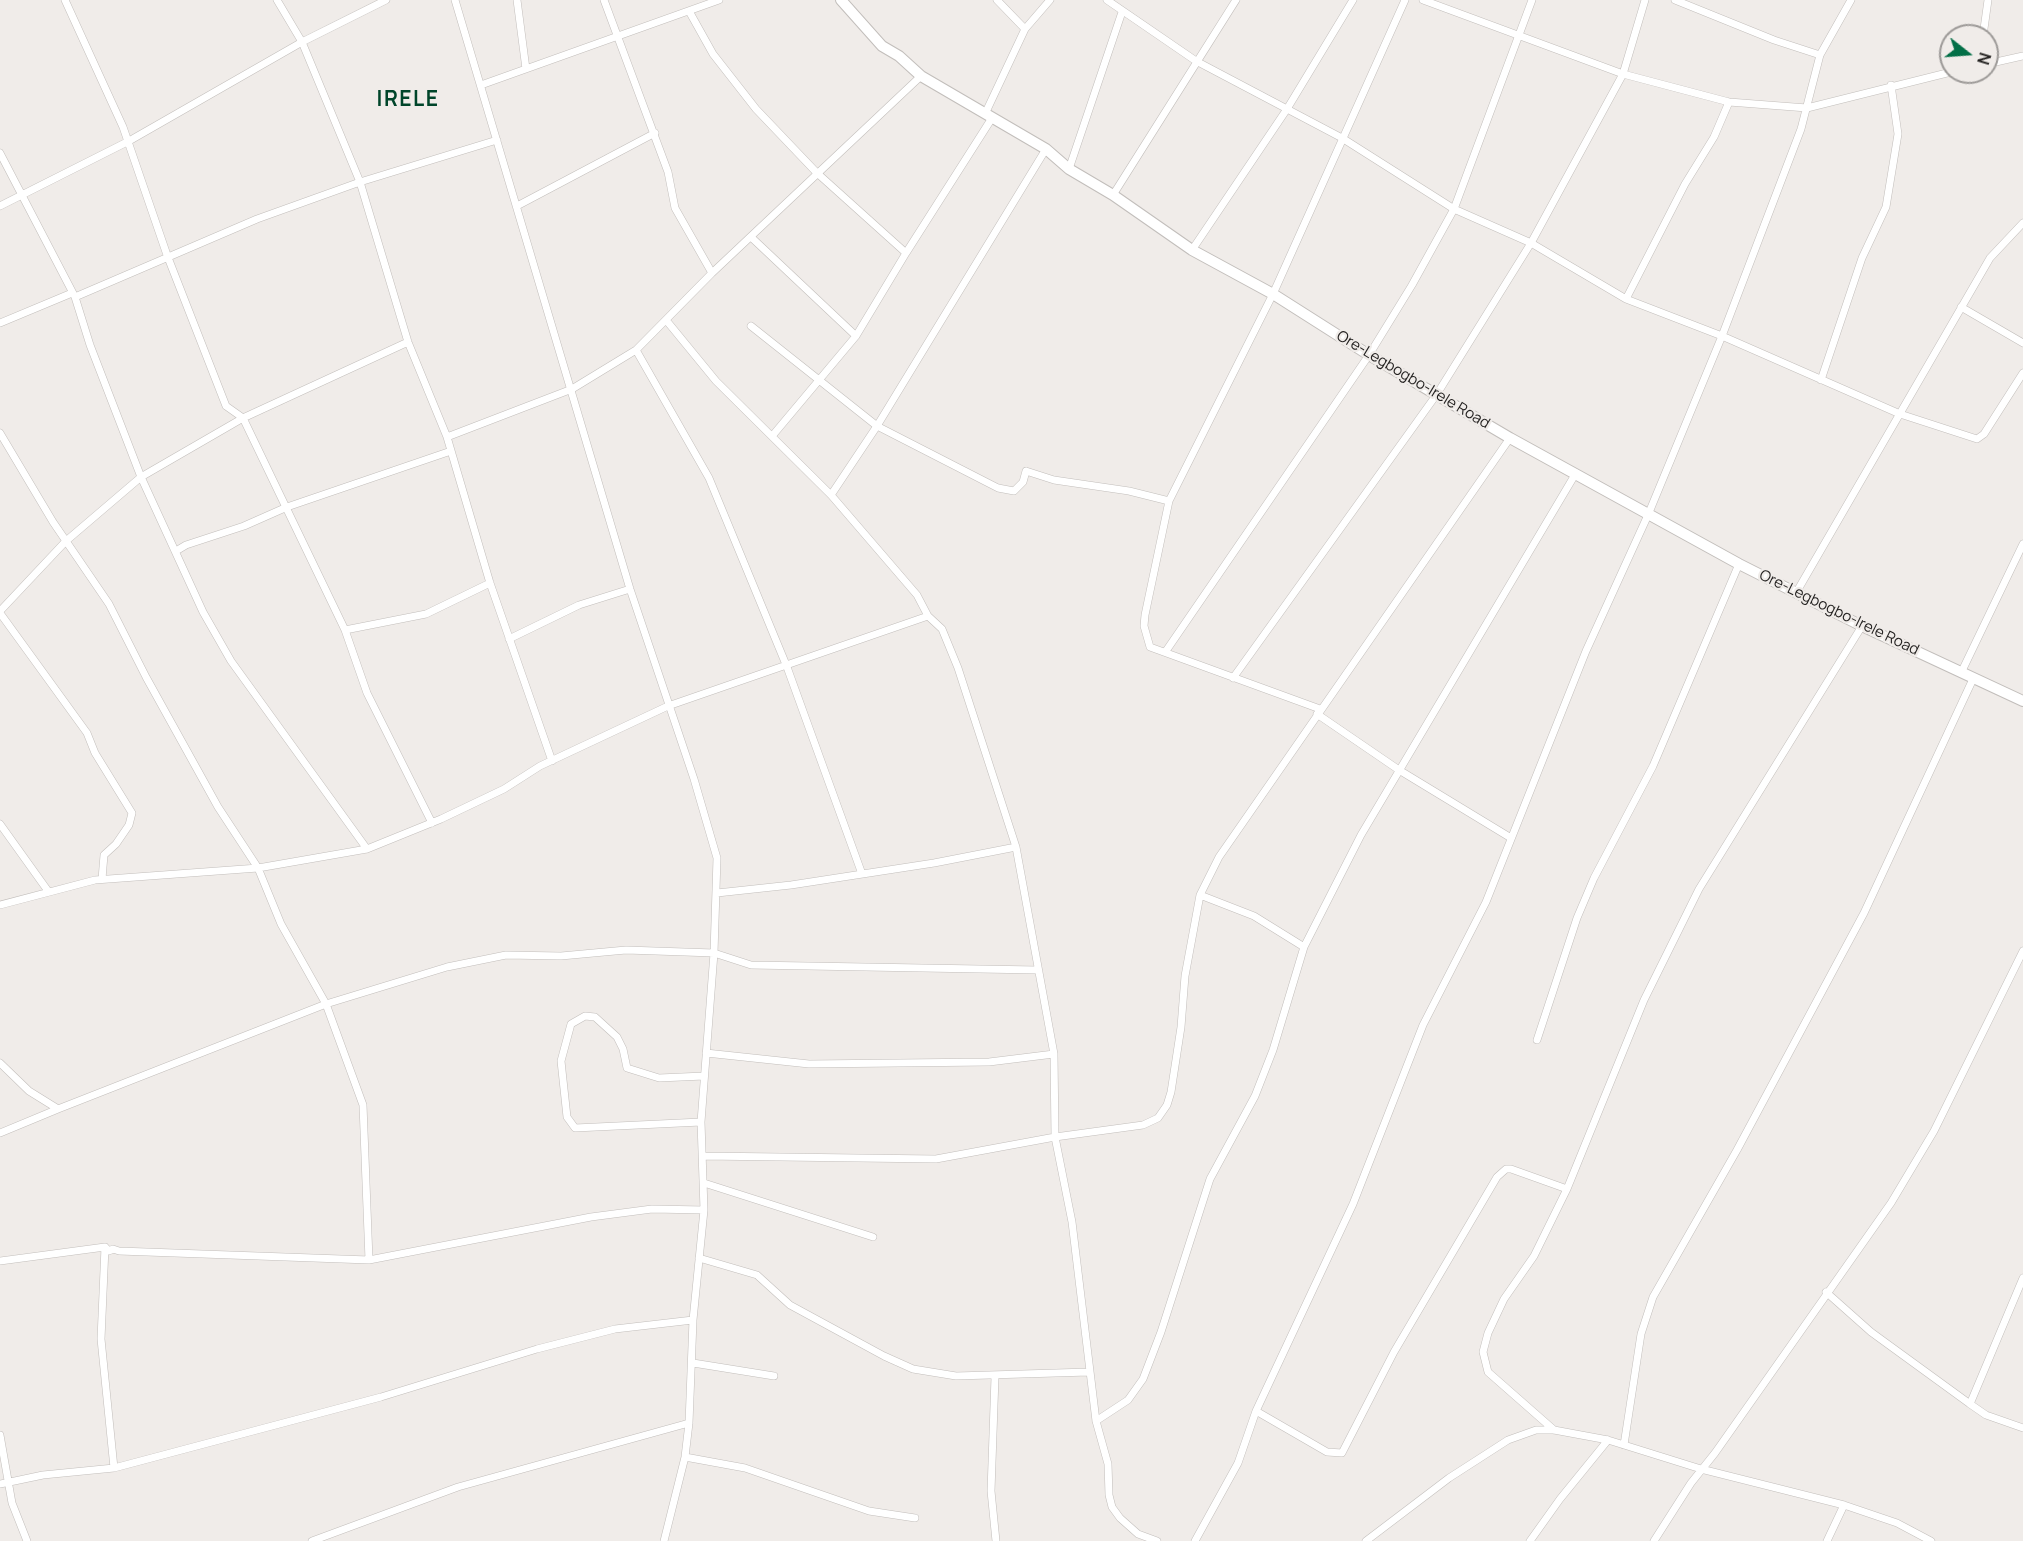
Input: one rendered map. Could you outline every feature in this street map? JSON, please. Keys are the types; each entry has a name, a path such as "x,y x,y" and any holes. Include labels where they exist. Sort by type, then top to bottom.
{"main road":[{"name":"Ore-Legbogbo-Irele Road","path":"841,0 882,46 899,56 921,76 1046,149 1069,169 1113,195 1192,250 1273,294 1369,355 1510,438 1739,564 1862,626 2023,701"}],"street":[{"path":"65,0 129,141 167,255 226,406 243,418 345,630 367,693 432,823"},
{"path":"277,0 302,42 360,182 408,342 447,437 508,639 552,760"},
{"path":"0,206 129,141 302,42 386,0"},
{"path":"455,0 630,589 694,779 717,858 714,953 701,1122 704,1210 693,1320 689,1423 686,1457 664,1541"},
{"path":"517,0 526,69"},
{"path":"604,0 615,35 655,133 668,172 675,208 712,273"},
{"path":"481,85 615,35 719,0"},
{"path":"997,0 1025,29"},
{"path":"773,435 856,336 989,116 1025,29 1050,0"},
{"path":"1107,0 1196,61 1342,138 1454,209 1531,243 1626,299 1722,336 1900,414 1977,439 1984,434 2023,373"},
{"path":"1113,195 1236,0"},
{"path":"1192,250 1287,109 1353,0"},
{"path":"1405,0 1273,294 1169,501 1144,626 1150,647 1166,651 1318,711 1399,770 1511,838"},
{"path":"1423,0 1623,74 1729,102 1807,108 1939,75"},
{"path":"1166,651 1369,355 1454,209 1532,0"},
{"path":"1233,678 1437,394 1531,243 1623,74 1645,0"},
{"path":"1675,0 1774,40 1820,55"},
{"path":"1195,1541 1238,1463 1256,1411 1353,1204 1423,1025 1486,902 1586,651 1648,515 1722,336 1807,108 1820,55 1851,0"},
{"path":"1985,24 1988,0"},
{"path":"689,11 712,54 756,109 817,173 906,253"},
{"path":"1069,169 1122,12"},
{"path":"1999,61 2023,56"},
{"path":"447,437 572,389 636,350 712,273 921,76"},
{"path":"1821,380 1862,258 1886,207 1898,134 1891,86"},
{"path":"1626,299 1685,184 1714,136 1729,102"},
{"path":"518,206 655,133"},
{"path":"0,323 257,219 360,182 497,140"},
{"path":"831,495 876,426 1046,149"},
{"path":"0,153 73,295 141,477 202,612 231,660 367,849"},
{"path":"1796,593 1990,258 2023,223"},
{"path":"751,237 856,336"},
{"path":"1961,307 2023,343"},
{"path":"666,320 716,381 831,495 917,596 928,616 942,629 958,668 1016,847 1054,1054 1055,1137 1072,1222 1089,1372 1096,1420 1108,1464 1112,1507 1138,1534 1157,1541"},
{"path":"751,326 876,426 1008,491 1019,487 1026,471 1054,480 1129,491 1169,501"},
{"path":"102,879 104,855 116,844 129,825 132,813 95,753 87,733 0,612 66,541 141,477 243,418 408,342"},
{"path":"636,350 709,478 786,667 862,874"},
{"path":"0,433 66,541 109,604 146,677 218,807 258,868 281,924 326,1005 363,1105 369,1260"},
{"path":"703,1156 936,1159 1055,1137 1143,1125 1163,1113 1171,1092 1181,1027 1185,976 1200,896 1232,834 1510,438"},
{"path":"176,552 186,545 244,526 286,507 451,451"},
{"path":"1096,1420 1128,1400 1143,1379 1153,1356 1210,1179 1235,1137 1273,1050 1304,947 1361,835 1576,473"},
{"path":"1961,673 2023,544"},
{"path":"1537,1040 1590,888 1653,766 1739,564"},
{"path":"345,630 426,614 490,583"},
{"path":"508,639 579,605 630,589"},
{"path":"0,905 102,879 258,868 367,849 432,823 504,789 552,760 668,706 928,616"},
{"path":"1554,1430 1488,1372 1483,1352 1504,1299 1534,1256 1567,1189 1644,1000 1700,889 1862,626"},
{"path":"1624,1445 1641,1334 1653,1297 1737,1150 1864,913 1973,679"},
{"path":"0,824 48,891"},
{"path":"717,893 791,885 934,863 1016,847"},
{"path":"1200,896 1254,916 1304,947"},
{"path":"0,1133 326,1005 447,967 506,955 561,956 626,950 714,953 751,965 1037,970"},
{"path":"1654,1541 1701,1469 1715,1453 1891,1203 1934,1131 2023,951"},
{"path":"701,1122 575,1128 567,1117 561,1061 571,1024 585,1016 595,1017 617,1037 623,1049 627,1068 659,1078 704,1076"},
{"path":"706,1053 809,1064 989,1062 1054,1054"},
{"path":"0,1063 29,1091 58,1109"},
{"path":"1256,1411 1327,1452 1342,1453 1394,1352 1497,1177 1506,1169 1511,1169 1567,1189"},
{"path":"704,1183 873,1237"},
{"path":"0,1261 105,1247 109,1251 113,1249 369,1260 591,1217 652,1209 704,1210"},
{"path":"105,1247 101,1339 114,1468"},
{"path":"699,1258 757,1275 790,1305 884,1356 913,1369 956,1376 995,1377 1089,1372"},
{"path":"1970,1404 2023,1278"},
{"path":"1827,1292 1871,1332 1970,1404 1986,1415 2023,1428"},
{"path":"0,1484 43,1475 114,1468 381,1397 537,1349 615,1329 693,1320"},
{"path":"693,1363 774,1376"},
{"path":"995,1377 991,1491 996,1541"},
{"path":"312,1541 458,1487 689,1423"},
{"path":"1366,1541 1449,1478 1490,1451 1526,1432 1554,1430 1608,1440 1701,1469 1844,1505 1897,1523 1920,1538 1931,1541"},
{"path":"0,1435 12,1503 27,1541"},
{"path":"1530,1541 1560,1498 1608,1440"},
{"path":"686,1457 745,1468 869,1511 915,1518"},
{"path":"1827,1541 1844,1505"}],"district":[{"name":"IRELE","path":"408,100"}]}
